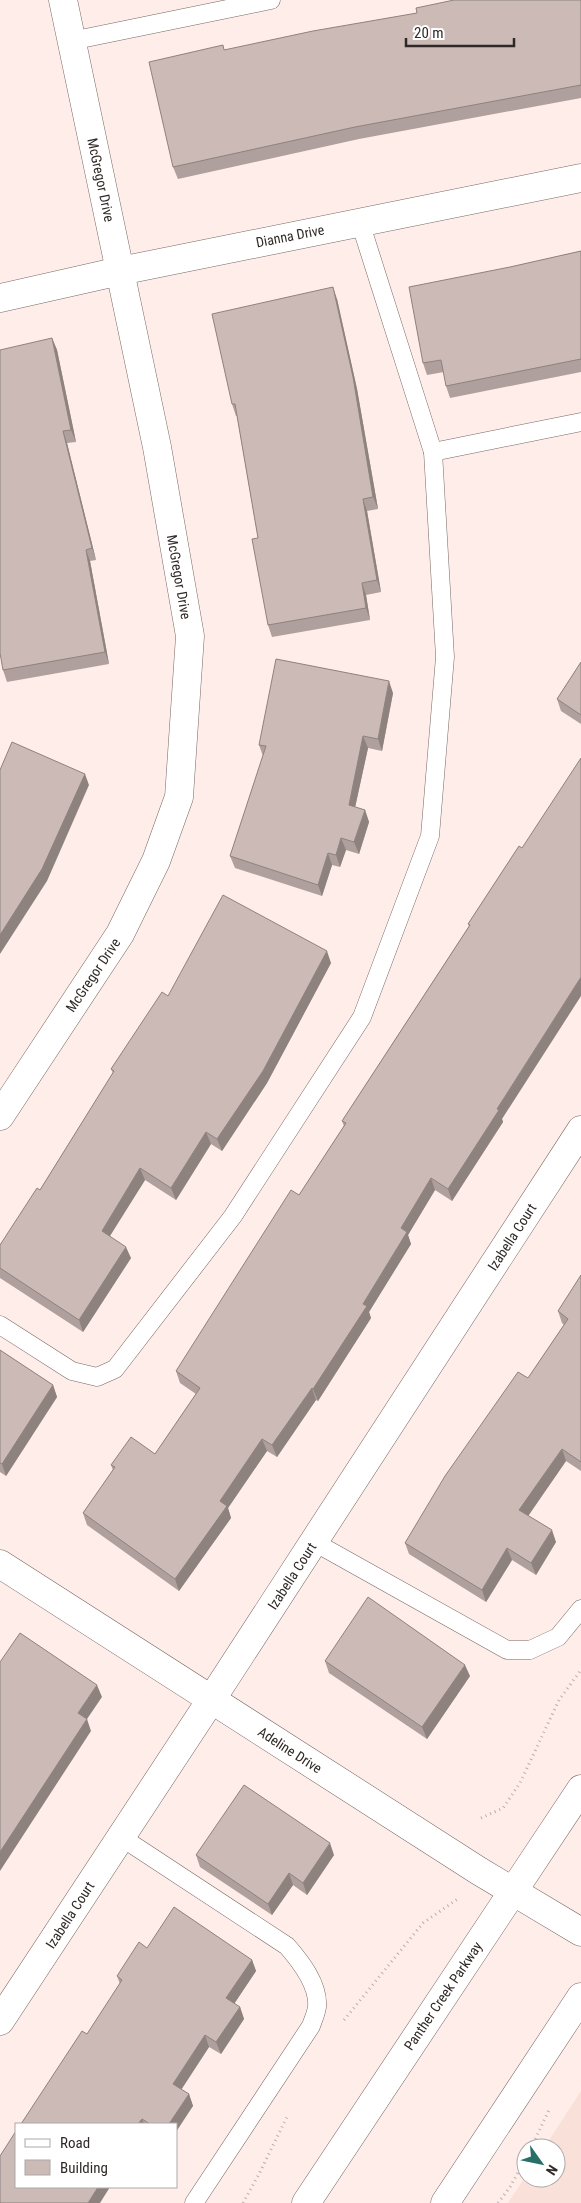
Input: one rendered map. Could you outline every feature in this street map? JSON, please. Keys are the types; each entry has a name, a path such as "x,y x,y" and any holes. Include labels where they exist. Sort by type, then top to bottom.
{"street":[{"name":"McGregor Drive","path":"0,1116 120,934 156,861 179,797 190,636 157,447 63,0"},
{"name":"Dianna Drive","path":"0,298 120,271 581,178"},
{"name":"Izabella Court","path":"0,2021 581,1130"},
{"name":"Adeline Drive","path":"0,1564 512,1892 581,1932"},
{"name":"Panther Creek Parkway","path":"306,2203 581,1789"},
{"path":"445,2203 581,1997"}],"lane":[{"path":"71,41 272,0"},
{"path":"0,1326 72,1371 97,1377 115,1369 233,1216 362,1017 430,836 445,657 433,452 360,222"},
{"path":"433,452 581,422"},
{"path":"314,1542 507,1650 530,1650 558,1637 581,1609"},
{"path":"121,1837 287,1946 302,1962 317,1994 317,2008 311,2026 194,2203"}],"path":[{"path":"480,1818 504,1808 520,1783 559,1700 581,1670"},
{"path":"339,2026 380,1973 423,1923 460,1898"},
{"path":"536,2138 554,2102"},
{"path":"243,2203 288,2115"},
{"path":"498,2203 516,2177"}],"shaded area":[{"path":"581,2091 581,2203 508,2203 518,2188 566,2188 566,2138 550,2138"}],"building":[{"path":"454,0 581,0 581,85 355,127 173,167 149,62 223,45 224,50 313,31 417,13 416,8"},
{"path":"581,251 581,359 446,386 441,360 423,363 409,287"},
{"path":"333,287 353,377 373,497 363,499 377,580 362,583 366,608 268,625 252,539 258,538 235,404 232,404 212,314"},
{"path":"52,338 71,430 63,431 92,548 86,550 105,652 3,670 0,653 0,350"},
{"path":"276,659 389,681 378,739 363,736 349,805 365,810 354,842 341,838 336,855 328,853 318,885 230,856 266,746 259,745"},
{"path":"581,662 581,715 557,699"},
{"path":"12,742 85,774 42,869 0,935 0,770"},
{"path":"581,758 581,977 448,1189 431,1178 401,1228 407,1232 363,1304 367,1306 313,1389 272,1445 262,1439 220,1501 227,1506 175,1579 83,1513 115,1467 111,1465 131,1437 155,1454 200,1388 176,1371 291,1190 299,1195 346,1123 342,1121 470,925 468,924 519,846 522,848"},
{"path":"223,895 327,951 263,1071 217,1139 206,1132 171,1188 140,1168 102,1231 126,1247 79,1320 0,1268 0,1245 37,1188 40,1190 114,1071 111,1069 162,992 168,996"},
{"path":"581,1275 581,1462 562,1449 519,1510 552,1530 531,1563 507,1548 482,1590 405,1543 445,1476 518,1372 528,1378 568,1319 558,1311"},
{"path":"0,1350 53,1385 2,1464 0,1463"},
{"path":"368,1597 465,1665 422,1727 325,1661"},
{"path":"20,1633 97,1685 78,1713 87,1719 0,1852 0,1662"},
{"path":"244,1785 330,1843 303,1883 289,1873 268,1904 196,1855"},
{"path":"174,1907 252,1960 226,1998 240,2007 216,2042 205,2035 173,2084 189,2094 170,2123 148,2123 142,2119 139,2123 22,2123 82,2031 87,2034 122,1980 117,1976 139,1942 147,1948"},
{"path":"15,2133 15,2188 97,2188 88,2203 0,2203 0,2156"}]}
